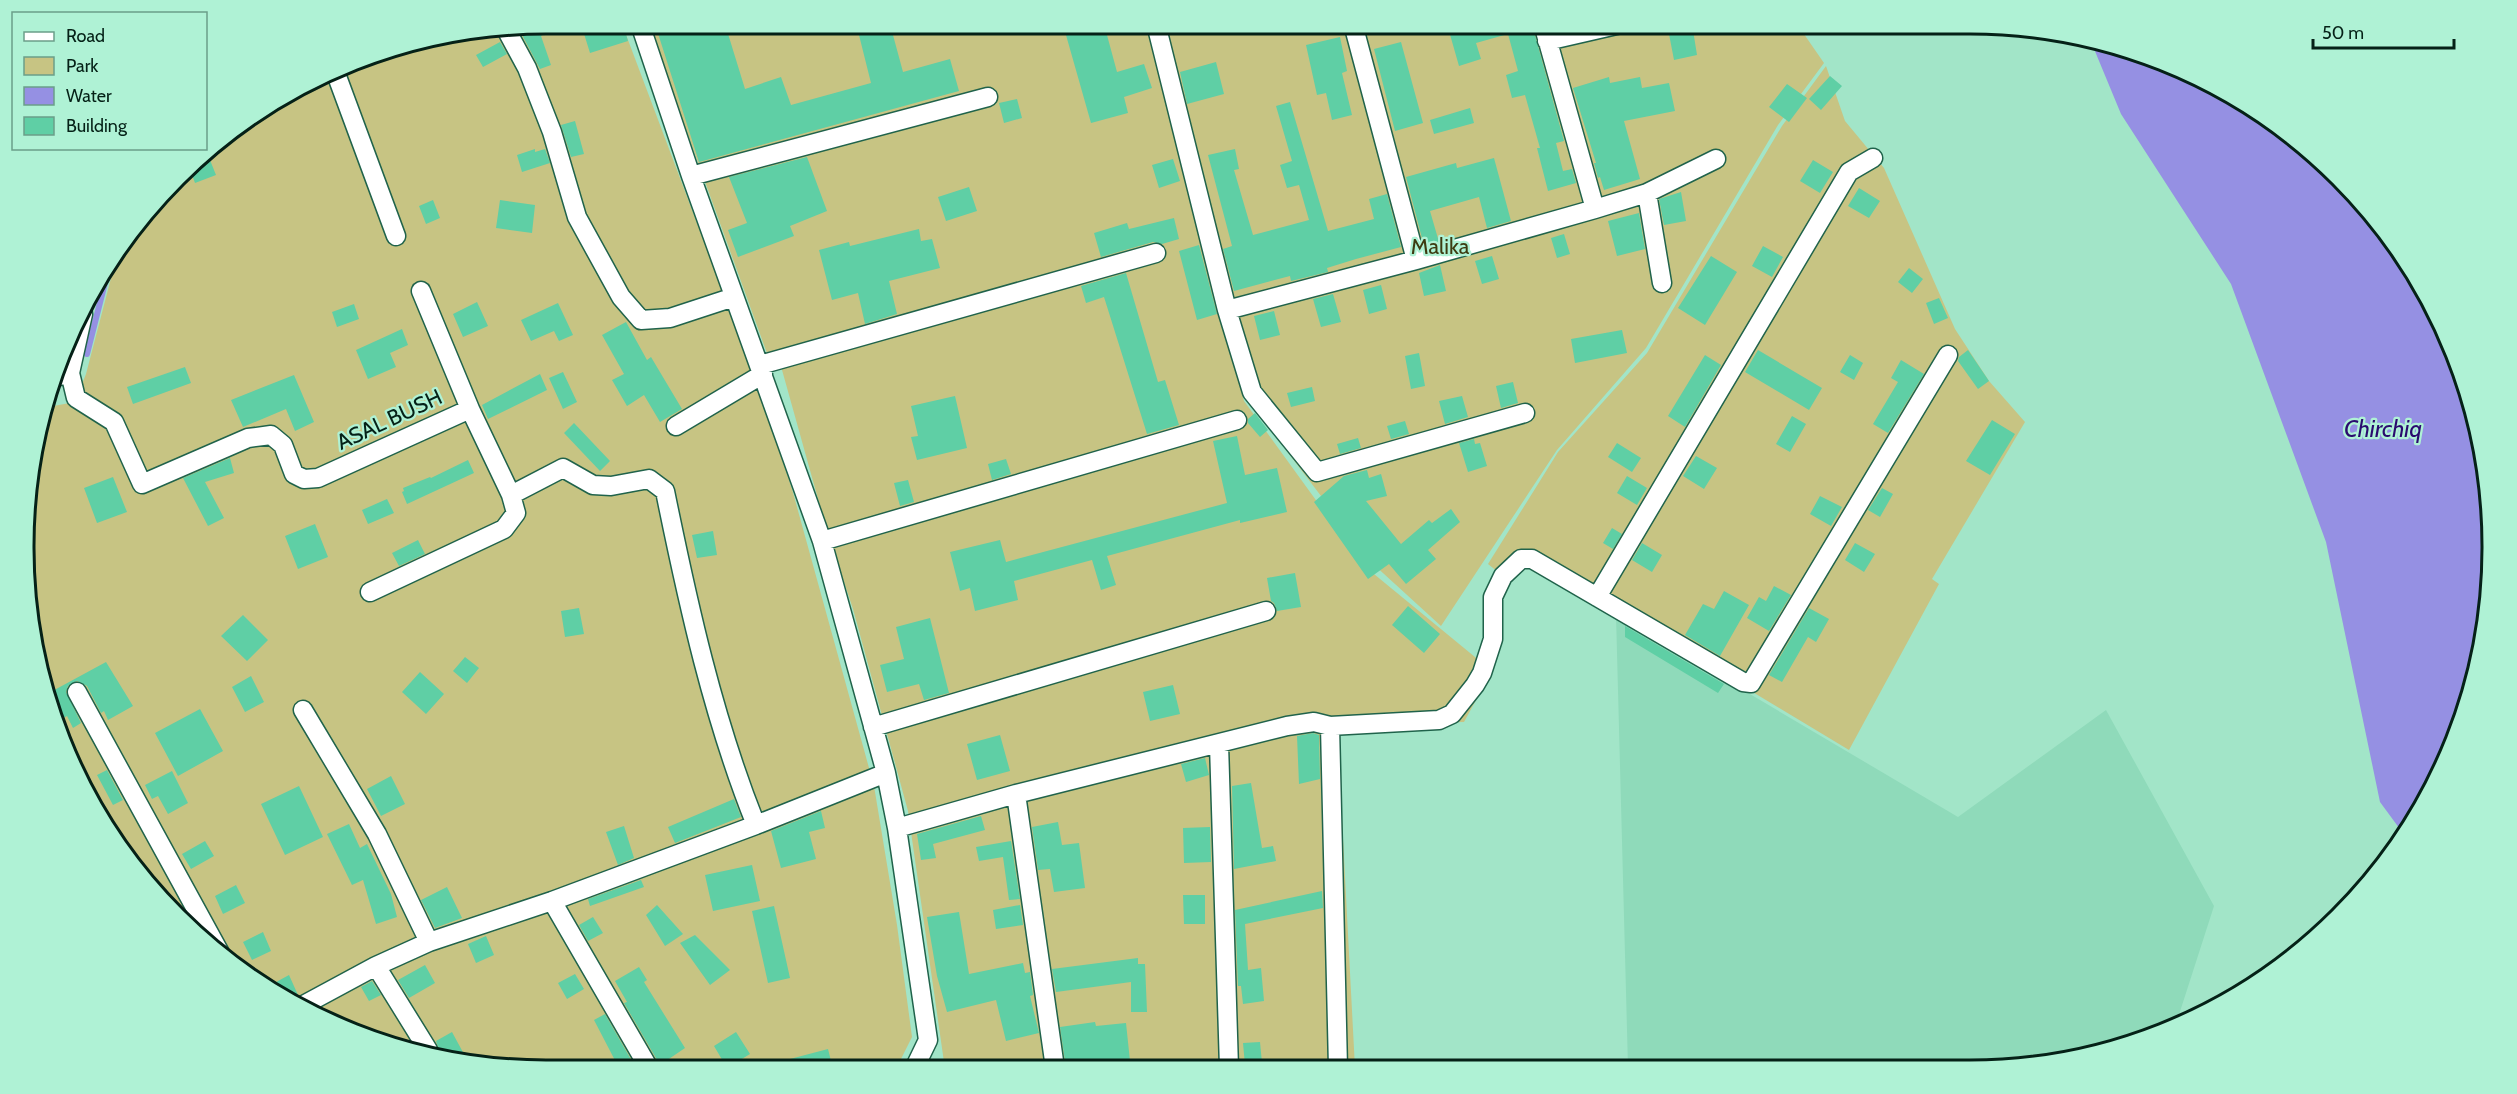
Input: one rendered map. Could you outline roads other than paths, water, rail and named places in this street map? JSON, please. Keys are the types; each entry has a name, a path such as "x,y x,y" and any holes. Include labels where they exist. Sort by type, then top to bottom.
{"street":[{"path":"643,34 691,176 822,541 886,773 897,828 928,1040 918,1060"},
{"path":"1158,34 1227,310 1252,392 1317,472 1525,413"},
{"path":"1356,34 1416,260"},
{"path":"1546,34 1595,209"},
{"path":"510,36 527,69 552,132 577,217 621,297 641,320 670,318 734,297"},
{"path":"338,79 396,236"},
{"path":"691,176 988,97"},
{"path":"1597,597 1849,172 1872,158"},
{"path":"1227,310 1416,260 1647,193 1716,159"},
{"path":"1647,193 1662,283"},
{"path":"676,426 761,369 1156,253"},
{"path":"421,291 470,409"},
{"path":"897,828 1016,794 1305,723 1314,722 1330,726 1439,720 1452,714 1475,685 1493,639 1493,597 1503,576 1521,559 1532,559 1743,682 1751,683 1948,355"},
{"name":"ASAL BUSH","path":"65,374 76,398 114,422 142,484 248,438 271,435 283,445 294,474 304,479 318,478 470,409 511,495"},
{"path":"822,541 1237,420"},
{"path":"370,592 504,530 516,513 511,495 563,468 593,484 610,486 649,479 665,491 692,621 742,790 756,825"},
{"path":"873,727 1266,611"},
{"path":"76,692 208,931"},
{"path":"303,710 376,834 429,942"},
{"path":"1330,726 1338,1060"},
{"path":"1219,744 1228,1060"},
{"path":"310,1002 376,966 429,942 552,901 756,825 886,773"},
{"path":"1016,794 1054,1060"},
{"path":"552,901 644,1060"},
{"path":"376,966 425,1045"}],"water":[{"name":"Chirchiq","path":"2094,50 2135,62 2197,87 2255,121 2282,140 2332,185 2377,235 2414,291 2443,351 2465,414 2478,480 2482,547 2478,614 2473,647 2455,712 2430,774 2399,828 2380,802 2326,542 2231,284 2121,114"}],"waterway":[{"path":"87,354 103,291"}],"park label":[{"name":"Malika","path":"1440,246"}]}
